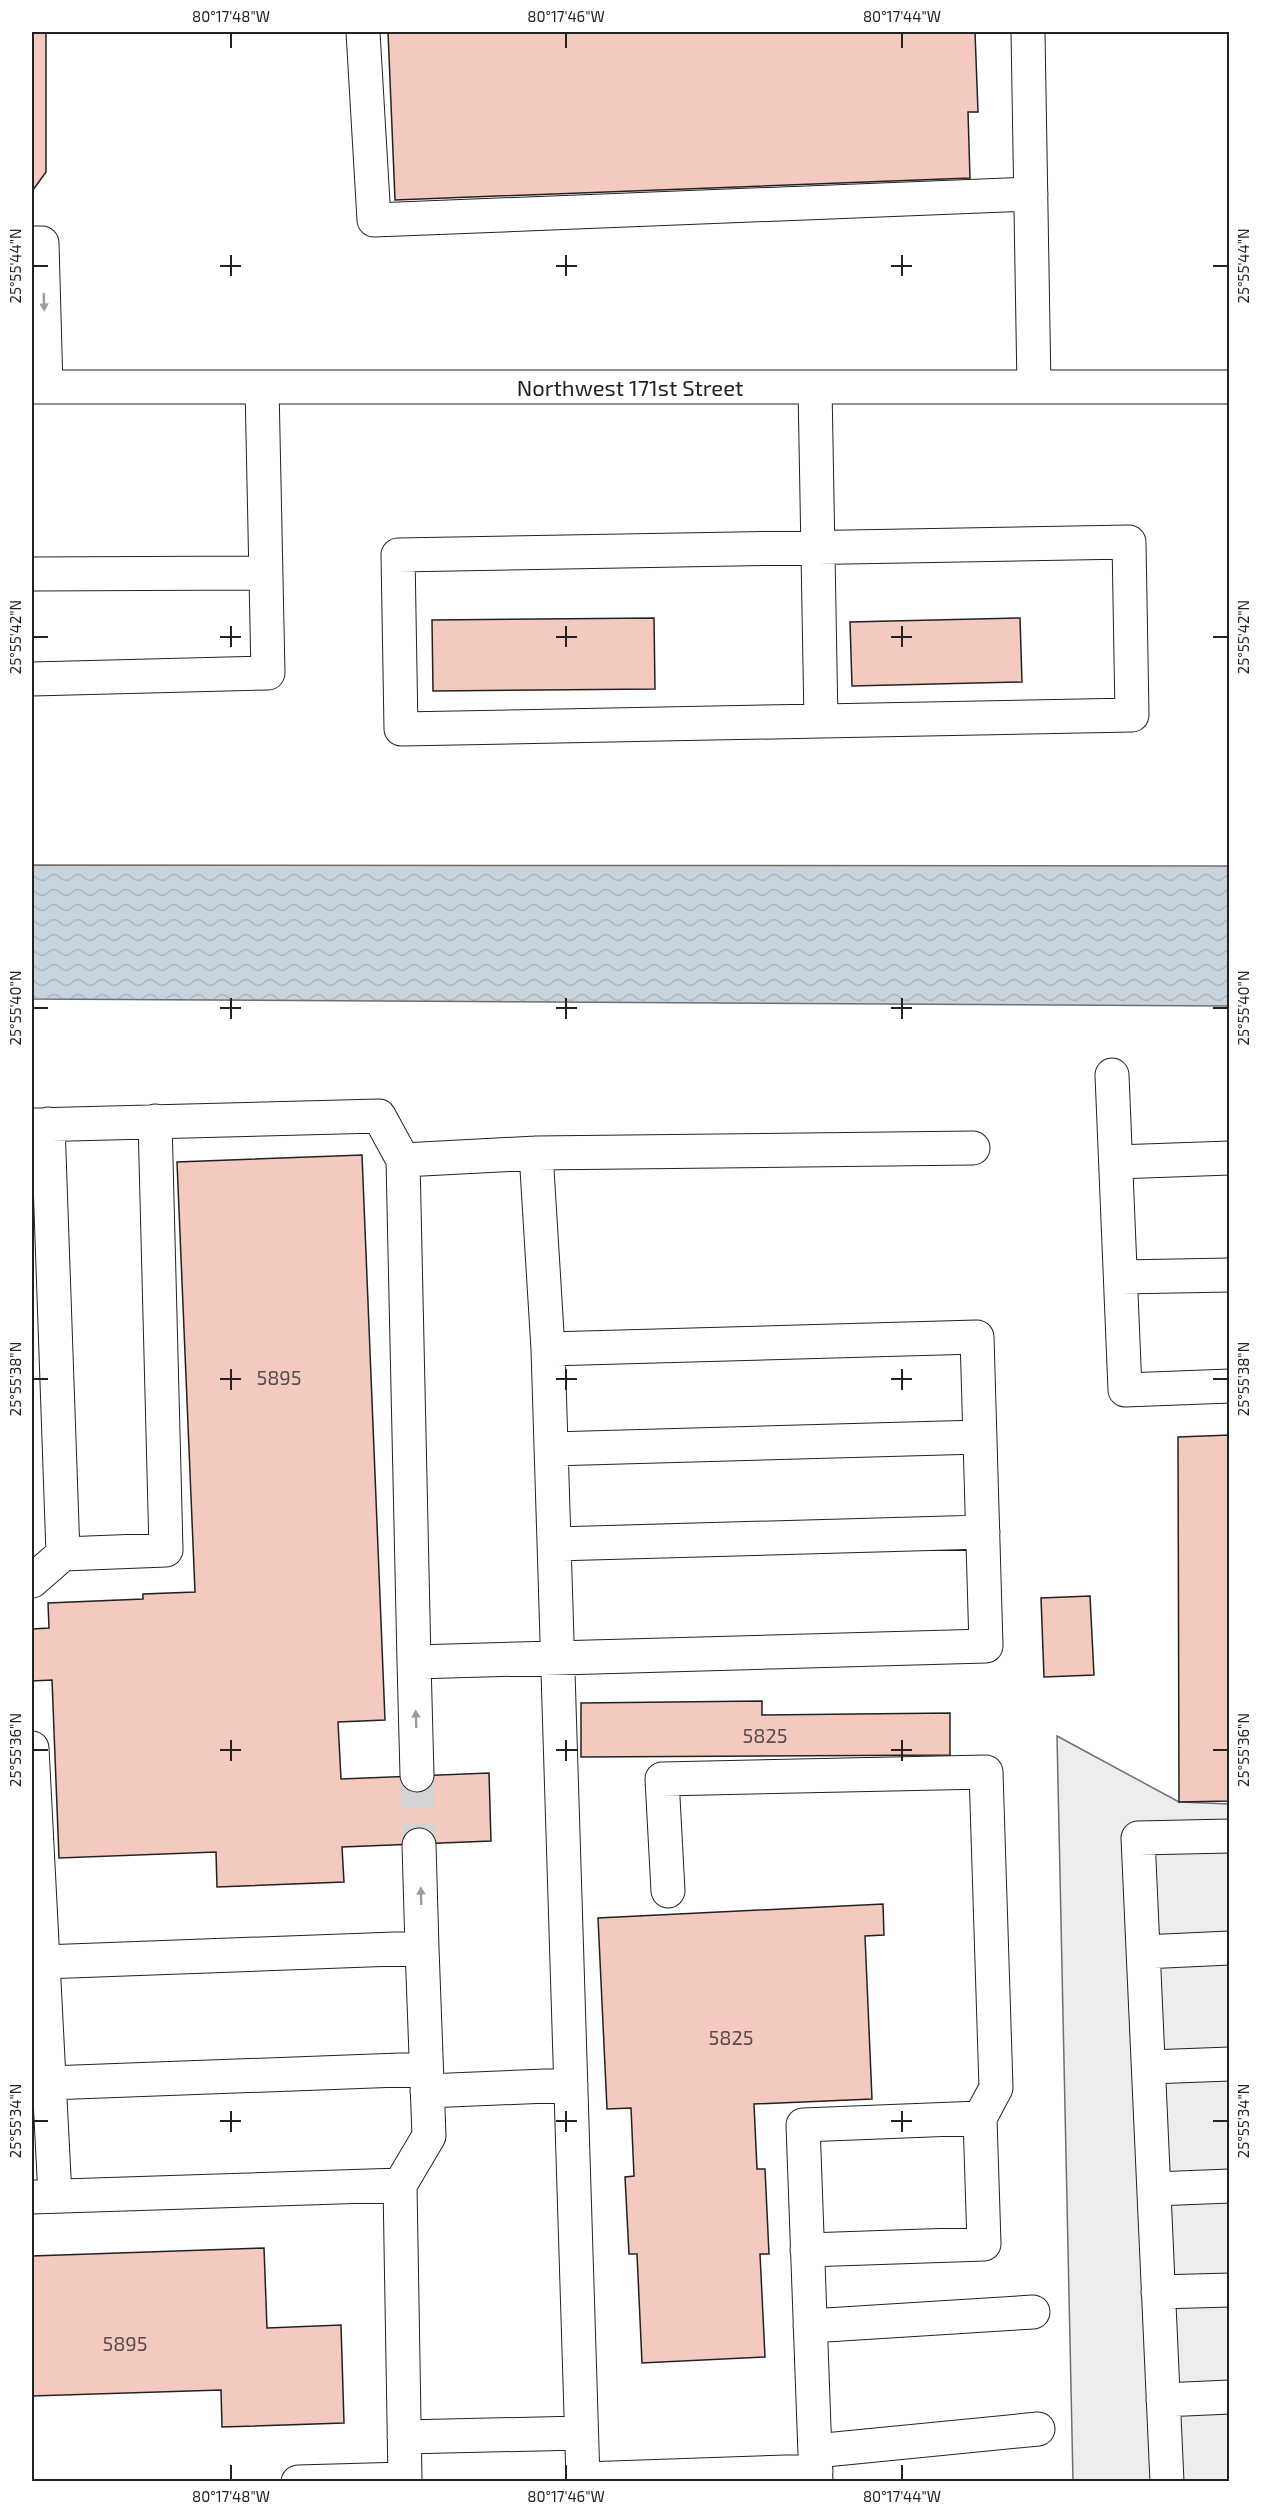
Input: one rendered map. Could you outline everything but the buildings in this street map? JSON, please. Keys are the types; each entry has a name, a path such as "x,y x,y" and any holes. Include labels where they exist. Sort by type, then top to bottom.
{"street":[{"path":"363,32 374,220 1031,194"},
{"path":"1029,32 1035,387"},
{"path":"37,243 39,387"},
{"name":"Northwest 171st Street","path":"39,387 1230,387"},
{"path":"32,679 268,673 262,387"},
{"path":"815,387 821,721"},
{"path":"1129,542 1132,715 401,729 398,555 818,547 1129,542"},
{"path":"32,574 266,573"},
{"path":"1112,1075 1125,1390 1230,1386"},
{"path":"63,1554 40,1124 379,1116 403,1160 417,1775"},
{"path":"32,1581 63,1554 166,1550 155,1121"},
{"path":"403,1160 536,1154 973,1148"},
{"path":"536,1154 548,1348 583,2480 816,2468 1038,2429"},
{"path":"1116,1161 1230,1158"},
{"path":"1121,1277 1230,1275"},
{"path":"414,1662 986,1646 976,1336 548,1348"},
{"path":"551,1449 980,1437"},
{"path":"554,1544 982,1532"},
{"path":"32,1748 49,2083 43,2197 400,2185"},
{"path":"669,1891 662,1779 986,1772 996,2088 980,2118 984,2244 807,2250"},
{"path":"1167,2481 1138,1838 1230,1836"},
{"path":"298,2481 405,2481 400,2185 429,2136 419,1845"},
{"path":"43,1962 422,1948"},
{"path":"1143,1952 1230,1948"},
{"path":"1149,2067 1230,2064"},
{"path":"49,2083 427,2080 571,2085"},
{"path":"816,2468 802,2125 980,2118"},
{"path":"1154,2189 1230,2186"},
{"path":"1158,2292 1230,2290"},
{"path":"810,2326 1033,2312"},
{"path":"1163,2400 1230,2397"},
{"path":"404,2437 581,2433"}],"shaded area":[{"path":"1057,1736 1179,1802 1229,1804 1229,2481 1073,2481"}],"water":[{"path":"32,865 1229,866 1229,1006 32,999"}],"tunnel":[{"path":"417,1775 419,1845"}]}
